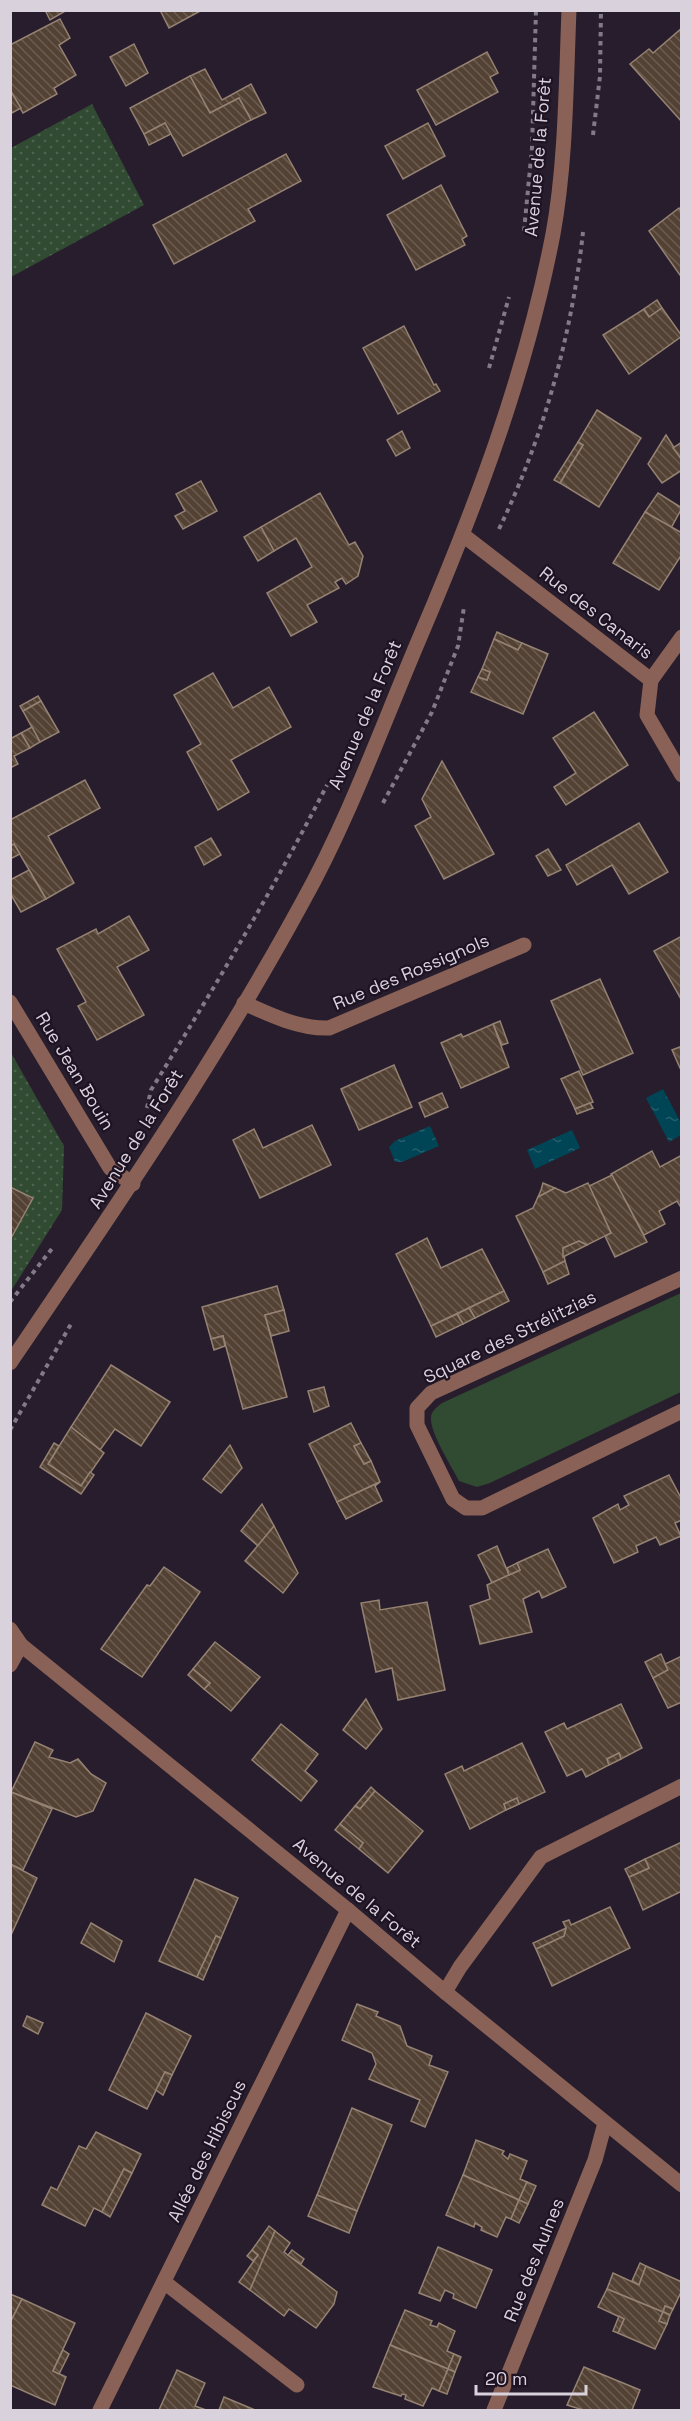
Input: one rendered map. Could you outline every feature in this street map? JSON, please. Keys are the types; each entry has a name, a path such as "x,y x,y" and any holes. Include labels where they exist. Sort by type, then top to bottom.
{"street":[{"name":"Avenue de la Forêt","path":"10,1363 133,1184 304,901 343,817 462,535 516,386 553,231 564,120 569,10"},
{"name":"Rue des Canaris","path":"462,535 651,680 647,715 681,775"},
{"path":"651,680 681,637"},
{"name":"Rue des Rossignols","path":"244,1003 284,1020 315,1029 329,1028 524,945"},
{"name":"Rue Jean Bouin","path":"10,1002 110,1168 133,1184"},
{"name":"Square des Strélitzias","path":"681,1278 431,1393 417,1408 417,1425 453,1499 466,1508 482,1508 681,1411"},
{"name":"Avenue de la Forêt","path":"10,1629 21,1646 348,1910 681,2185"},
{"path":"10,1665 21,1646"},
{"path":"445,1992 460,1966 541,1857 681,1786"},
{"name":"Allée des Hibiscus","path":"100,2410 348,1910"},
{"name":"Rue des Aulnes","path":"494,2410 595,2160 605,2123"},
{"path":"164,2282 297,2385"}],"path":[{"path":"523,237 532,148 536,10"},
{"path":"487,375 509,294"},
{"path":"146,1114 151,1090 224,974 289,859 330,780"},
{"path":"10,1302 55,1245"}],"green space":[{"path":"92,104 144,205 11,277 11,148"},
{"path":"10,1051 64,1146 62,1210 11,1291"},
{"path":"681,1293 681,1392 490,1483 477,1487 459,1481 438,1441 432,1424 432,1413 438,1406"}],"water":[{"path":"663,1089 681,1123 681,1135 669,1142 646,1098"},
{"path":"430,1126 439,1146 402,1162 395,1162 389,1147 395,1141"},
{"path":"572,1130 580,1148 535,1169 527,1150"}],"building":[{"path":"45,10 67,10 50,20"},
{"path":"160,10 202,10 169,28"},
{"path":"60,19 70,38 59,45 76,75 54,88 57,94 23,113 10,90 10,45"},
{"path":"682,28 682,122 630,64 649,49 653,53"},
{"path":"134,44 148,73 126,86 110,57"},
{"path":"487,52 498,73 490,77 498,92 436,125 417,90"},
{"path":"205,69 222,100 251,84 266,113 251,120 239,98 210,113 190,76"},
{"path":"190,76 210,113 239,98 251,120 183,156 165,123 144,134 130,108"},
{"path":"10,90 21,108 10,114"},
{"path":"165,123 171,134 149,145 144,134"},
{"path":"428,123 445,156 403,179 385,146"},
{"path":"286,154 301,181 248,209 255,221 174,264 153,225"},
{"path":"441,185 467,236 462,239 465,245 416,270 387,215"},
{"path":"679,208 682,212 682,278 649,231"},
{"path":"657,300 662,308 649,317 644,309"},
{"path":"662,308 682,336 629,374 603,335 644,309 649,317"},
{"path":"404,326 434,385 436,384 440,391 398,414 363,348"},
{"path":"597,410 641,438 599,507 560,483 583,445 578,442"},
{"path":"402,431 410,448 396,456 387,440"},
{"path":"666,435 682,460 682,470 662,483 648,464"},
{"path":"578,442 583,445 560,483 554,480"},
{"path":"682,442 682,460 673,448"},
{"path":"201,481 217,511 183,529 175,516 185,511 176,494"},
{"path":"320,493 349,545 355,542 363,556 358,576 346,584 342,578 335,582 339,588 307,605 317,622 291,636 267,593 312,567 296,538 274,551 261,527"},
{"path":"658,493 682,508 671,528 645,512"},
{"path":"645,512 682,533 682,554 659,590 613,563"},
{"path":"261,527 274,551 258,561 244,537"},
{"path":"497,632 522,643 518,650 494,639"},
{"path":"494,639 518,650 522,643 548,654 523,714 471,692 478,677 487,680 490,672 482,669"},
{"path":"482,669 490,672 487,680 478,677"},
{"path":"213,673 233,708 269,687 291,727 231,760 249,792 218,810 187,752 201,744 174,695"},
{"path":"38,696 41,701 23,711 20,706"},
{"path":"41,701 59,732 40,742 23,711"},
{"path":"594,712 628,765 566,805 554,787 576,773 553,738"},
{"path":"32,727 40,742 30,748 21,733"},
{"path":"21,733 30,748 14,756 18,764 10,768 10,739"},
{"path":"442,761 494,854 444,879 415,826 431,817 422,799"},
{"path":"85,780 100,808 48,836 74,883 46,899 14,844 10,846 10,820"},
{"path":"639,823 668,872 629,894 612,865 577,885 566,865"},
{"path":"211,838 221,855 204,865 195,847"},
{"path":"14,844 20,854 10,859 10,846"},
{"path":"548,849 561,870 548,876 536,856"},
{"path":"29,870 46,899 21,912 10,893 10,880"},
{"path":"129,916 149,950 117,967 144,1015 97,1040 78,1006 86,1002 57,949 96,929 98,934"},
{"path":"682,936 682,1001 654,951"},
{"path":"600,979 633,1053 583,1075 551,1001"},
{"path":"500,1021 508,1043 502,1045 493,1024"},
{"path":"493,1024 509,1067 461,1088 441,1043 461,1034 463,1037"},
{"path":"682,1046 682,1067 680,1068 672,1050"},
{"path":"394,1065 412,1107 359,1130 341,1089"},
{"path":"579,1071 593,1102 575,1109 561,1079"},
{"path":"442,1093 448,1107 425,1117 419,1103"},
{"path":"590,1103 593,1108 577,1114 575,1109"},
{"path":"312,1125 331,1165 260,1198 233,1140 254,1129 263,1148"},
{"path":"652,1151 660,1167 682,1155 682,1209 677,1201 659,1211 665,1224 644,1235 611,1174"},
{"path":"612,1175 647,1242 615,1257 605,1236 611,1233 589,1186"},
{"path":"543,1183 555,1188 538,1197 541,1190"},
{"path":"588,1183 611,1233 587,1245 579,1241 563,1248 565,1261 543,1272 516,1216 533,1208 538,1197 555,1188 566,1193"},
{"path":"10,1187 33,1198 10,1240"},
{"path":"427,1238 441,1268 482,1249 504,1291 431,1326 396,1254"},
{"path":"579,1241 587,1245 563,1257 563,1248"},
{"path":"565,1261 569,1274 548,1284 543,1272"},
{"path":"277,1286 284,1310 265,1315 287,1397 243,1409 223,1336 211,1339 202,1307"},
{"path":"504,1291 509,1301 475,1318 469,1308"},
{"path":"469,1308 475,1318 463,1324 457,1314"},
{"path":"284,1310 289,1331 271,1336 265,1315"},
{"path":"457,1314 463,1324 436,1337 431,1326"},
{"path":"223,1336 225,1346 214,1350 211,1339"},
{"path":"111,1365 170,1402 141,1446 115,1429 100,1450 71,1427"},
{"path":"324,1387 329,1406 314,1412 308,1391"},
{"path":"351,1423 361,1443 354,1446 364,1464 371,1461 380,1482 337,1502 309,1444"},
{"path":"71,1427 104,1453 81,1486 48,1464"},
{"path":"54,1443 59,1446 48,1464 81,1486 90,1472 94,1475 81,1494 40,1467"},
{"path":"361,1443 371,1461 364,1464 354,1446"},
{"path":"230,1445 242,1468 221,1493 203,1479"},
{"path":"669,1475 682,1500 682,1520 675,1523 681,1536 660,1545 656,1537 636,1546 638,1552 614,1563 593,1518 618,1504 620,1510 629,1505 624,1496"},
{"path":"380,1482 375,1486 382,1501 346,1519 337,1502"},
{"path":"262,1504 274,1526 258,1546 241,1531"},
{"path":"274,1526 298,1573 283,1593 245,1561"},
{"path":"497,1546 509,1575 492,1583 478,1555"},
{"path":"548,1549 566,1587 542,1598 539,1591 523,1599 532,1632 480,1644 470,1606 490,1599 487,1585 520,1570 517,1563"},
{"path":"517,1563 520,1570 509,1575 507,1568"},
{"path":"164,1567 200,1592 142,1677 101,1649 147,1585 150,1586"},
{"path":"379,1600 380,1610 427,1602 445,1690 398,1700 392,1668 376,1672 361,1603"},
{"path":"215,1642 260,1677 231,1711 204,1689 210,1683 193,1669"},
{"path":"661,1654 668,1670 653,1678 645,1662"},
{"path":"682,1656 682,1702 668,1708 653,1678 668,1670 665,1664"},
{"path":"193,1669 210,1683 204,1689 188,1675"},
{"path":"366,1699 382,1729 366,1749 343,1730"},
{"path":"621,1704 642,1748 621,1759 619,1753 607,1759 609,1765 586,1777 582,1769 567,1776 545,1732 564,1723 567,1729"},
{"path":"281,1724 318,1754 305,1771 317,1781 301,1801 252,1760"},
{"path":"35,1742 53,1750 49,1757 70,1763 78,1759 91,1774 106,1783 93,1811 76,1817 11,1792"},
{"path":"522,1743 545,1792 519,1804 517,1798 504,1804 506,1810 470,1829 445,1774 462,1766 464,1771"},
{"path":"619,1753 621,1759 609,1765 607,1759"},
{"path":"371,1787 375,1791 360,1809 355,1806"},
{"path":"375,1791 423,1831 388,1873 359,1849 363,1843 340,1824 355,1806 360,1809"},
{"path":"11,1792 52,1809 23,1870 10,1864"},
{"path":"517,1798 519,1804 506,1810 504,1804"},
{"path":"340,1824 363,1843 359,1849 335,1830"},
{"path":"682,1842 682,1891 643,1910 629,1877 649,1868 645,1859"},
{"path":"645,1859 649,1868 629,1877 625,1869"},
{"path":"10,1864 37,1878 11,1935 10,1935"},
{"path":"195,1879 238,1898 221,1938 216,1936 197,1977 159,1961"},
{"path":"610,1907 630,1948 552,1986 536,1949 564,1936 566,1928 563,1922 569,1920 571,1925"},
{"path":"91,1923 122,1941 114,1962 81,1943"},
{"path":"566,1928 564,1936 536,1949 533,1943"},
{"path":"216,1936 221,1938 203,1980 197,1977"},
{"path":"357,2004 378,2012 376,2016 400,2026 407,2046 432,2056 429,2065 448,2072 425,2127 411,2121 420,2100 369,2079 376,2064 372,2053 342,2040"},
{"path":"146,2013 191,2036 172,2075 165,2072 147,2109 109,2090"},
{"path":"27,2016 43,2023 38,2034 23,2026"},
{"path":"165,2072 172,2075 163,2095 156,2090"},
{"path":"352,2108 392,2125 357,2211 317,2195"},
{"path":"96,2132 141,2154 132,2173 124,2169 102,2212 94,2208 85,2226 42,2205 51,2187 57,2190 79,2146 86,2149"},
{"path":"476,2140 504,2151 502,2154 508,2159 510,2154 527,2161 520,2179 527,2182 519,2200 463,2175"},
{"path":"124,2169 132,2173 110,2217 102,2212"},
{"path":"463,2175 519,2200 511,2219 506,2217 497,2237 481,2230 482,2227 475,2223 474,2227 446,2215"},
{"path":"527,2182 536,2186 528,2204 519,2200"},
{"path":"317,2195 357,2211 349,2233 308,2216"},
{"path":"519,2200 528,2204 519,2223 511,2219"},
{"path":"269,2226 275,2231 250,2290 239,2282 258,2255 252,2250"},
{"path":"275,2231 290,2243 284,2252 337,2292 334,2304 316,2328 289,2309 284,2316 250,2290"},
{"path":"438,2247 492,2270 476,2308 453,2298 454,2294 445,2290 440,2301 419,2293"},
{"path":"252,2250 258,2255 253,2261 247,2256"},
{"path":"292,2250 304,2259 301,2264 288,2255"},
{"path":"640,2263 646,2266 639,2285 632,2281"},
{"path":"646,2266 682,2282 682,2290 673,2309 665,2306 663,2312 607,2289 613,2273 639,2285"},
{"path":"607,2289 663,2312 659,2321 667,2324 655,2349 618,2333 624,2319 598,2307"},
{"path":"10,2294 22,2299 10,2323"},
{"path":"22,2299 75,2323 53,2371 66,2377 55,2405 10,2385 10,2323"},
{"path":"665,2306 673,2309 670,2315 663,2312"},
{"path":"405,2310 432,2321 430,2325 437,2327 439,2323 455,2331 447,2351 454,2354 448,2369 390,2345"},
{"path":"663,2312 670,2315 667,2324 659,2321"},
{"path":"619,2316 624,2319 618,2333 613,2331"},
{"path":"390,2345 448,2369 439,2391 432,2388 423,2406 405,2399 406,2395 401,2396 373,2387"},
{"path":"63,2350 69,2354 59,2374 53,2371"},
{"path":"454,2354 461,2357 455,2372 448,2369"},
{"path":"584,2367 640,2390 632,2410 583,2410 567,2405"},
{"path":"448,2369 455,2372 447,2394 439,2391"},
{"path":"177,2370 205,2383 195,2406 206,2410 159,2410"},
{"path":"224,2397 255,2410 219,2410"}]}
